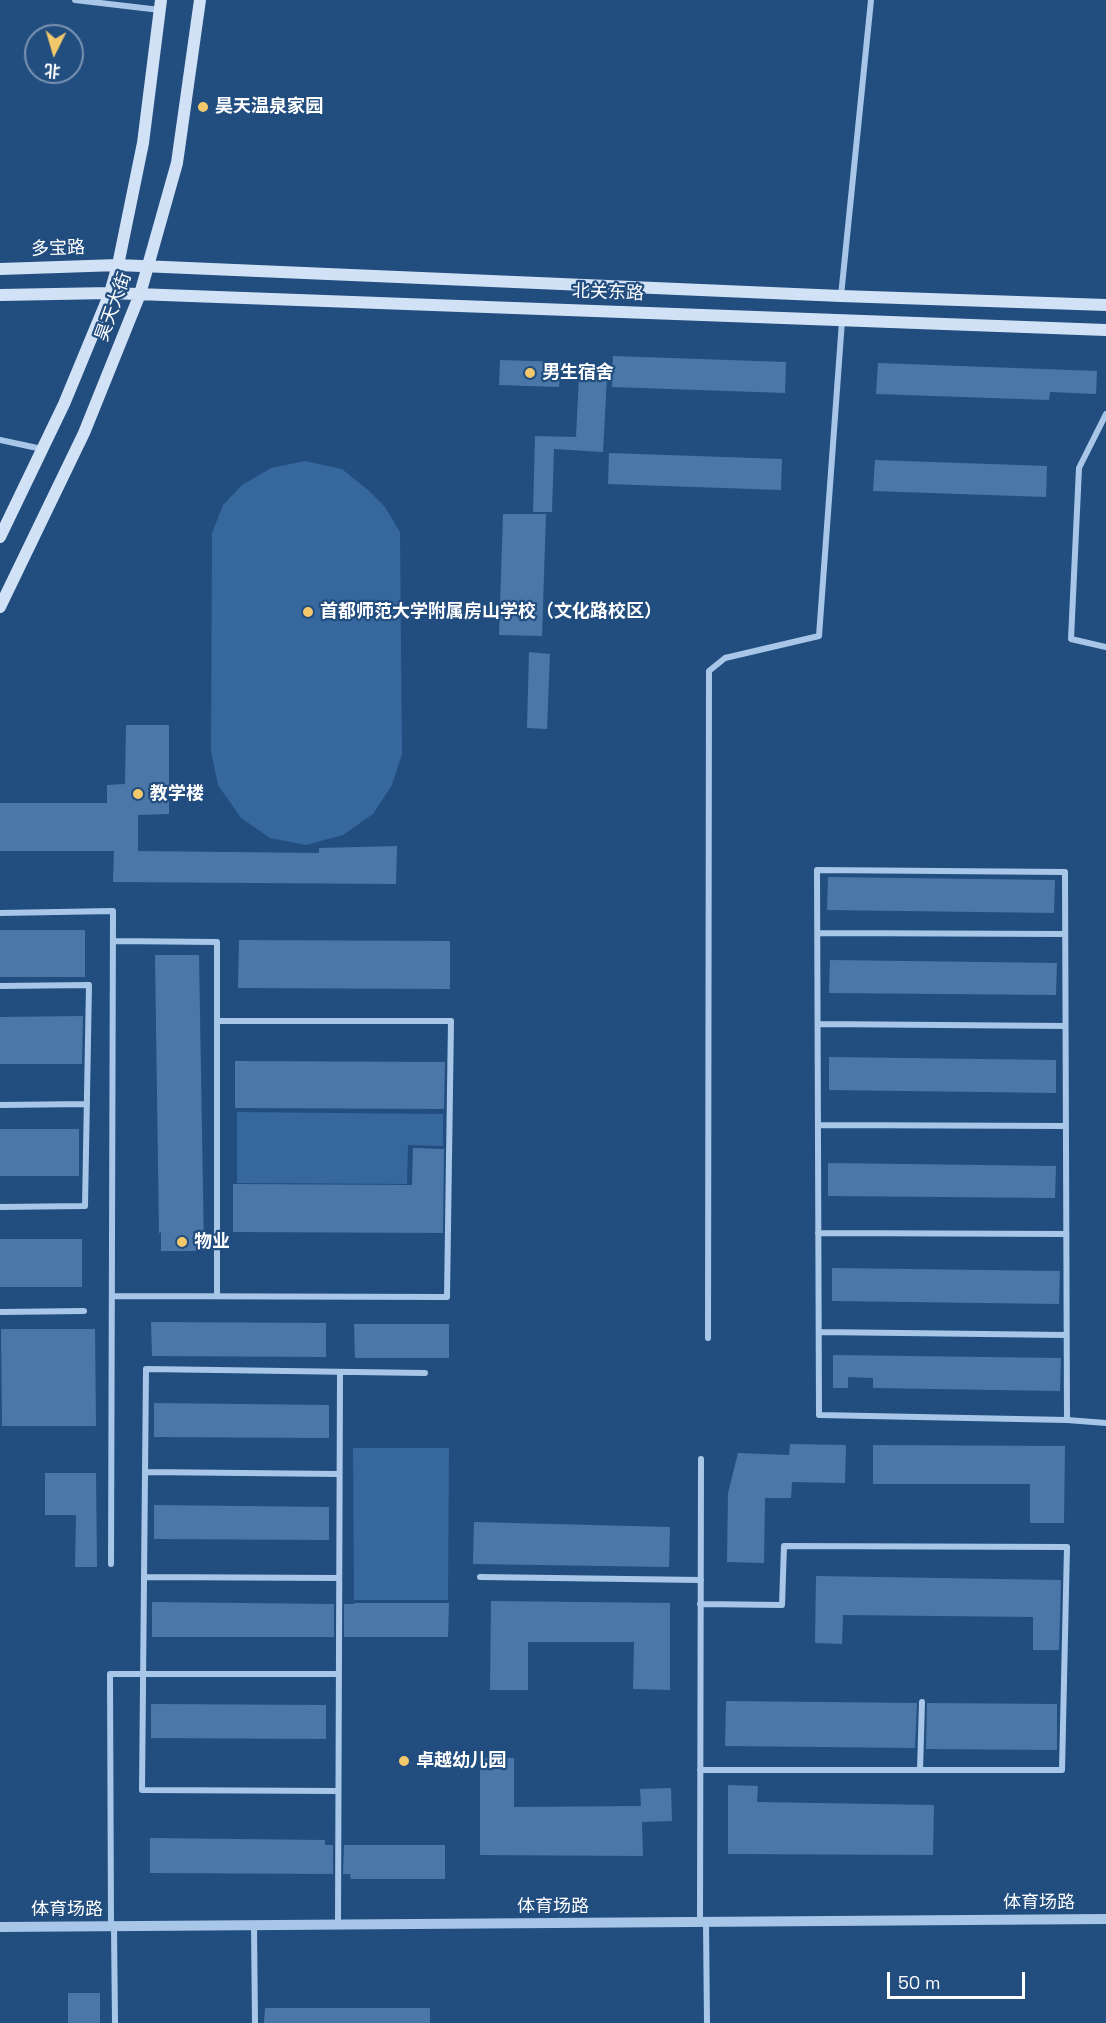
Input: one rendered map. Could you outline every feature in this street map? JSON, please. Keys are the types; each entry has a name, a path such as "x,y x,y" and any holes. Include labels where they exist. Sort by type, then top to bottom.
{"main road":[{"name":"昊天大街","path":"0,607 84,433 140,294 177,163 200,0"},
{"name":"昊天大街","path":"0,537 64,404 110,292 118,265 143,143 160,5"},
{"name":"北关东路","path":"118,265 1106,305"},
{"name":"多宝路","path":"0,269 118,265"},
{"name":"北关东路","path":"110,292 1106,330"},
{"path":"0,295 110,292"}],"street":[{"path":"75,0 160,5"},
{"path":"841,296 871,0"},
{"path":"708,1338 710,671 725,658 819,636 842,320"},
{"path":"1106,414 1079,468 1071,639 1106,647"},
{"path":"0,440 42,448"},
{"path":"1066,1420 1065,872 817,870 819,1415 1066,1420 1106,1423"},
{"path":"0,913 113,911 111,1564"},
{"path":"818,933 1065,934"},
{"path":"113,941 217,942 217,1296"},
{"path":"0,986 89,985 85,1206 0,1206"},
{"path":"112,1296 447,1297 451,1021 217,1021"},
{"path":"818,1024 1065,1026"},
{"path":"0,1105 87,1104"},
{"path":"818,1125 1065,1126"},
{"path":"818,1233 1066,1234"},
{"path":"0,1312 84,1311"},
{"path":"819,1332 1066,1335"},
{"path":"338,1791 142,1790 146,1369 425,1372"},
{"path":"338,1925 340,1372"},
{"path":"701,1459 700,1770 707,2023"},
{"path":"145,1472 339,1474"},
{"path":"700,1604 782,1605 784,1546 1066,1547 1062,1770 700,1770"},
{"path":"144,1577 339,1578"},
{"path":"480,1577 701,1580"},
{"path":"115,2023 110,1674 339,1674"},
{"path":"920,1770 922,1702"},
{"name":"体育场路","path":"0,1928 1106,1919"},
{"path":"254,1926 255,2023"}],"shaded area":[{"path":"305,461 342,469 385,507 400,532 402,754 392,785 373,814 343,835 306,845 270,838 241,818 218,785 211,752 212,533 223,505 242,485 271,468"},
{"path":"237,1112 443,1114 443,1146 408,1145 407,1184 237,1183"},
{"path":"353,1448 449,1448 448,1600 354,1600"}],"building":[{"path":"613,356 786,362 785,393 612,387"},
{"name":"男生宿舍","path":"500,360 561,362 559,387 499,385"},
{"path":"878,363 1097,371 1096,394 1050,392 1049,400 876,394"},
{"path":"579,375 607,377 603,452 554,449 552,512 533,512 535,436 576,437"},
{"path":"609,453 782,459 781,490 608,484"},
{"path":"875,460 1047,466 1046,497 873,491"},
{"path":"503,514 546,514 542,636 499,635"},
{"path":"529,652 550,654 547,729 527,728"},
{"path":"126,725 169,725 169,814 138,815 138,851 319,853 319,848 397,846 396,884 113,882 114,851 0,851 0,803 107,803 107,785 125,784"},
{"path":"828,877 1055,880 1054,913 827,910"},
{"path":"0,930 85,930 85,977 0,977"},
{"path":"239,940 450,941 450,989 238,988"},
{"path":"155,955 199,955 204,1251 161,1251"},
{"path":"830,960 1057,963 1056,995 829,993"},
{"path":"83,1016 82,1064 0,1064 0,1017"},
{"path":"829,1057 1056,1060 1056,1093 829,1090"},
{"path":"235,1061 445,1062 444,1109 235,1108"},
{"path":"0,1129 79,1129 79,1176 0,1176"},
{"path":"413,1148 444,1149 443,1233 233,1232 233,1184 412,1185"},
{"path":"828,1163 1056,1166 1055,1198 828,1196"},
{"path":"0,1239 82,1239 82,1287 0,1287"},
{"path":"832,1268 1060,1271 1059,1304 832,1301"},
{"path":"151,1322 326,1323 326,1357 152,1356"},
{"path":"354,1324 449,1324 449,1358 355,1358"},
{"path":"1,1329 95,1329 96,1426 2,1426"},
{"path":"833,1355 1061,1358 1060,1391 873,1388 873,1378 848,1377 848,1388 833,1388"},
{"path":"154,1403 329,1405 329,1438 154,1437"},
{"path":"790,1444 846,1445 845,1483 792,1482 791,1498 765,1498 764,1563 727,1562 728,1493 738,1453 789,1455"},
{"path":"873,1445 1065,1446 1064,1523 1030,1523 1030,1484 873,1484"},
{"path":"45,1473 96,1473 97,1567 75,1567 76,1515 45,1515"},
{"path":"154,1505 329,1507 329,1540 154,1539"},
{"path":"474,1522 670,1527 669,1567 473,1564"},
{"path":"816,1576 1061,1580 1059,1650 1033,1650 1033,1617 843,1615 842,1644 815,1643"},
{"path":"491,1601 670,1603 670,1690 633,1689 634,1642 528,1642 528,1690 490,1690"},
{"path":"152,1602 334,1604 334,1637 152,1637"},
{"path":"449,1603 448,1637 344,1637 344,1604"},
{"path":"726,1701 917,1703 915,1748 725,1746"},
{"path":"927,1703 1057,1704 1057,1750 926,1749"},
{"path":"151,1704 326,1705 326,1739 151,1738"},
{"path":"480,1758 514,1758 514,1807 641,1806 640,1789 671,1788 672,1821 642,1822 643,1856 480,1855"},
{"path":"728,1785 758,1786 757,1802 934,1805 933,1855 728,1854"},
{"path":"150,1838 325,1840 325,1845 333,1845 333,1874 150,1873"},
{"path":"344,1845 445,1845 445,1879 351,1879 350,1874 343,1874"},
{"path":"68,1993 100,1993 100,2023 68,2023"},
{"path":"265,2008 430,2008 430,2023 264,2023"}],"place":[{"name":"昊天温泉家园","path":"203,107"},
{"name":"男生宿舍","path":"530,373"},
{"name":"首都师范大学附属房山学校（文化路校区）","path":"308,612"},
{"name":"教学楼","path":"138,794"},
{"name":"物业","path":"182,1242"},
{"name":"卓越幼儿园","path":"404,1761"}]}
